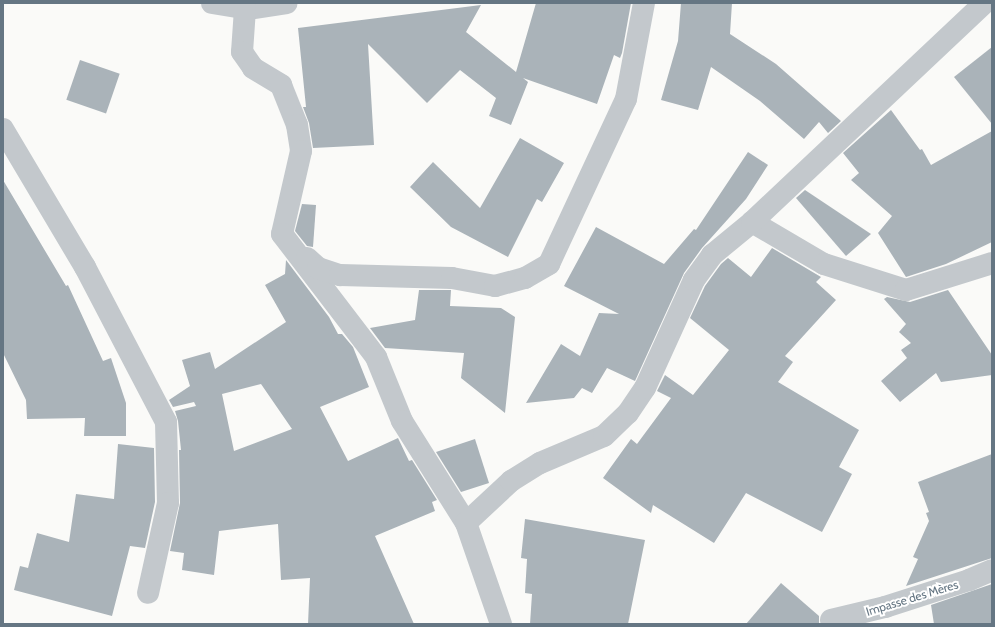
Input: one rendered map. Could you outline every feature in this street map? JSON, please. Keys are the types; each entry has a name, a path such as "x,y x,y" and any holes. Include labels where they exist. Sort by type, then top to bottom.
{"street":[{"path":"212,3 245,9 287,3"},
{"path":"282,234 318,268 340,275 452,278 495,286 524,278 550,264 626,99 644,3"},
{"path":"466,523 511,481 540,463 604,436 628,413 645,388 694,280 712,255 752,222 984,3"},
{"path":"245,9 242,52 253,68 280,84 296,125 301,151 282,234"},
{"path":"3,129 85,267 166,422 168,503 148,593"},
{"path":"752,222 824,264 906,290 992,262"},
{"path":"282,234 376,357 402,421 466,523 501,624"},
{"name":"Impasse des Mères","path":"831,620 885,607 969,580 992,570"}],"building":[{"path":"536,3 631,3 622,53 620,58 614,55 597,104 523,78 528,82 511,125 489,116 496,98 460,70 427,103 368,44 374,145 313,148 309,123 303,107 306,107 298,28 481,5 466,32 516,72"},
{"path":"681,3 732,3 730,34 776,64 841,121 828,133 819,122 804,139 760,101 711,67 698,110 661,100 678,41"},
{"path":"992,47 992,124 954,77"},
{"path":"80,60 120,74 106,113 66,100"},
{"path":"891,110 920,150 922,149 931,165 992,131 992,242 946,264 906,277 878,233 892,216 851,180 859,173 843,153"},
{"path":"520,138 564,163 542,202 537,199 508,257 451,227 410,187 433,162 480,208"},
{"path":"748,152 768,165 746,199 702,248 684,273 635,381 607,368 592,393 582,388 574,398 526,403 561,344 580,356 599,313 619,314 564,286 596,227 664,264 694,229 696,230"},
{"path":"3,180 66,286 68,285 103,361 111,358 126,403 126,436 84,436 85,418 27,419 26,400 3,353"},
{"path":"805,190 871,234 846,256 796,198"},
{"path":"302,204 316,205 313,247 307,246 295,231"},
{"path":"772,248 821,277 816,282 836,300 785,356 793,362 778,382 859,430 839,467 852,474 822,532 746,493 714,543 653,505 651,513 603,478 631,439 637,444 671,398 657,391 665,375 693,395 729,350 690,318 705,286 721,264 728,258 751,277"},
{"path":"286,260 329,317 338,334 342,334 353,347 369,387 320,407 348,461 398,438 409,461 412,460 437,500 432,502 435,511 375,536 414,624 308,624 310,578 281,580 278,524 219,531 214,575 182,570 184,553 170,551 180,503 179,450 181,450 178,421 175,411 196,406 194,402 173,407 169,400 190,386 182,360 210,352 215,369 286,322 265,285 285,274","holes":["261,384 292,429 234,451 222,394"]},
{"path":"419,290 451,290 450,306 501,308 515,317 505,413 461,378 464,353 385,348 370,328 415,320"},
{"path":"948,290 992,355 992,375 941,382 936,373 900,402 881,381 907,358 901,350 911,343 899,332 906,324 884,299 887,297 910,302"},
{"path":"475,439 489,483 461,492 436,452"},
{"path":"118,444 154,448 155,502 145,548 130,546 112,616 14,590 20,566 28,568 37,533 69,542 76,494 114,499"},
{"path":"992,454 992,558 906,586 918,559 913,557 929,521 926,513 929,512 918,482"},
{"path":"525,519 645,540 628,624 530,624 532,594 525,593 527,559 521,558"},
{"path":"781,583 819,616 819,624 746,624"},
{"path":"992,584 992,624 934,624 931,605"}]}
